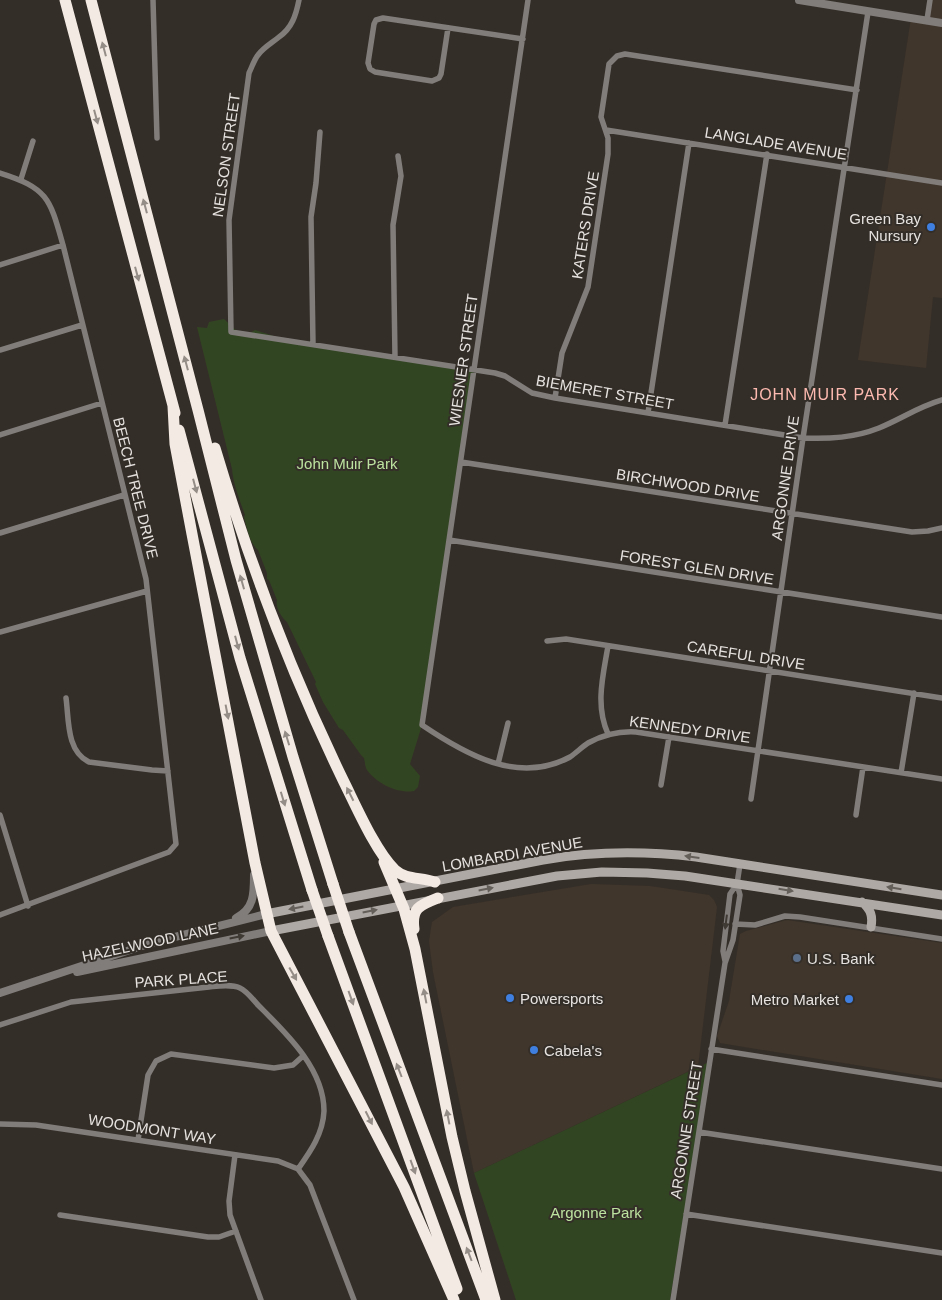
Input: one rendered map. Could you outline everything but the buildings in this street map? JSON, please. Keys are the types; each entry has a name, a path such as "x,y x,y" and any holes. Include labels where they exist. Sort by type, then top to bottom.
{"highway":[{"path":"65,0 240,658 312,890 461,1300"},
{"path":"91,0 198,410 225,522 261,649 349,932 486,1300"},
{"path":"173,406 175,444 254,863 271,931 404,1186 454,1300"},
{"path":"198,410 210,433 235,516 280,634 324,741 373,837 402,905 415,949 452,1137 465,1191 496,1300"},
{"path":"373,837 389,862 400,874 435,882"},
{"path":"415,949 413,922 415,913 421,905 438,898"}],"main road":[{"name":"LOMBARDI AVENUE","path":"266,914 396,890 551,858 613,853 674,854 942,896"},
{"name":"LOMBARDI AVENUE","path":"271,931 547,878 598,872 660,874 942,914"},
{"path":"862,902 873,916 872,927"},
{"path":"873,916 888,906"}],"street":[{"path":"153,0 157,138"},
{"name":"NELSON STREET","path":"231,332 229,220 249,73 258,56 268,44 281,37 291,25 297,12 299,0"},
{"name":"WIESNER STREET","path":"422,725 528,0"},
{"path":"799,0 942,23"},
{"path":"927,20 930,0"},
{"name":"ARGONNE DRIVE","path":"751,799 803,438 868,12"},
{"path":"448,28 439,78 432,81 375,72 370,68 368,63 374,24 376,20 383,18 448,28 523,40"},
{"name":"KATERS DRIVE","path":"555,398 562,353 588,287 608,154 608,138 601,117 609,64 616,56 625,54 857,90"},
{"name":"LANGLADE AVENUE","path":"606,130 942,183"},
{"path":"313,344 311,217 320,132"},
{"path":"21,179 34,141"},
{"path":"648,413 689,142"},
{"path":"725,425 767,154"},
{"path":"395,357 393,225 401,176 398,156"},
{"name":"BEECH TREE DRIVE","path":"0,173 21,179 36,188 48,201 62,245 146,579 176,844 169,852 28,906"},
{"path":"0,265 62,245"},
{"path":"0,350 82,325"},
{"name":"BIEMERET STREET","path":"231,332 474,369 505,376 532,393 555,398 803,438 838,438 866,433 922,406 942,400"},
{"path":"0,435 102,403"},
{"name":"BIRCHWOOD DRIVE","path":"461,462 912,532 942,528"},
{"path":"0,533 124,494"},
{"name":"FOREST GLEN DRIVE","path":"449,540 942,617"},
{"path":"0,632 147,591"},
{"name":"CAREFUL DRIVE","path":"547,641 566,639 942,698"},
{"path":"608,646 601,687 600,707 604,727 608,734"},
{"path":"902,773 914,693"},
{"path":"66,698 71,740 81,758 98,763 168,771"},
{"path":"498,764 508,723"},
{"name":"KENNEDY DRIVE","path":"422,725 465,752 498,764 530,769 551,766 571,756 587,744 608,734 636,732 942,779"},
{"path":"661,785 669,737"},
{"path":"856,815 863,767"},
{"path":"0,815 28,906 0,915"},
{"path":"229,922 242,915 252,902 255,894 254,863"},
{"name":"ARGONNE STREET","path":"673,1300 725,963 733,940 740,895 737,884 740,864"},
{"name":"ARGONNE STREET","path":"725,963 723,951 730,894 737,884"},
{"name":"HAZELWOOD LANE","path":"0,993 151,943 266,914"},
{"path":"735,924 755,925 785,916 942,938"},
{"name":"HAZELWOOD LANE","path":"36,982 271,931"},
{"name":"PARK PLACE","path":"0,1024 71,1002 226,986 241,988 287,1034 314,1072 322,1093 324,1112 320,1133 312,1150 298,1170"},
{"path":"711,1048 942,1085"},
{"path":"138,1140 148,1075 156,1061 171,1054 274,1068 293,1065 303,1056"},
{"name":"WOODMONT WAY","path":"0,1124 36,1125 278,1161 298,1170"},
{"path":"699,1132 942,1169"},
{"path":"235,1155 228,1201 230,1215 261,1300"},
{"path":"298,1170 310,1185 354,1300"},
{"path":"686,1214 942,1253"},
{"path":"60,1215 208,1238 220,1237 236,1231"}],"shaded area":[{"path":"930,0 942,0 942,298 933,297 926,368 858,360 911,18 926,20"},
{"path":"591,884 650,886 709,895 714,900 717,907 698,1067 474,1173 433,972 429,941 432,922 453,907"},
{"path":"787,920 942,943 942,1079 720,1043 717,1036 729,1001 740,934"}],"green space":[{"name":"John Muir Park","path":"224,319 238,332 248,334 255,330 277,337 474,369 422,725 410,764 420,776 418,787 414,791 402,791 382,784 367,770 364,758 343,730 339,728 323,702 315,684 316,682 287,622 278,609 277,600 267,579 267,573 258,550 252,543 247,530 245,515 235,486 197,327 207,328 209,322"},
{"name":"Argonne Park","path":"709,1062 670,1300 516,1300 474,1173"}],"place":[{"name":"Green Bay Nursury","path":"931,227"},
{"name":"U.S. Bank","path":"797,958"},
{"name":"Powersports","path":"510,998"},
{"name":"Metro Market","path":"849,999"},
{"name":"Cabela's","path":"534,1050"}],"district":[{"name":"JOHN MUIR PARK","path":"825,394"}]}
